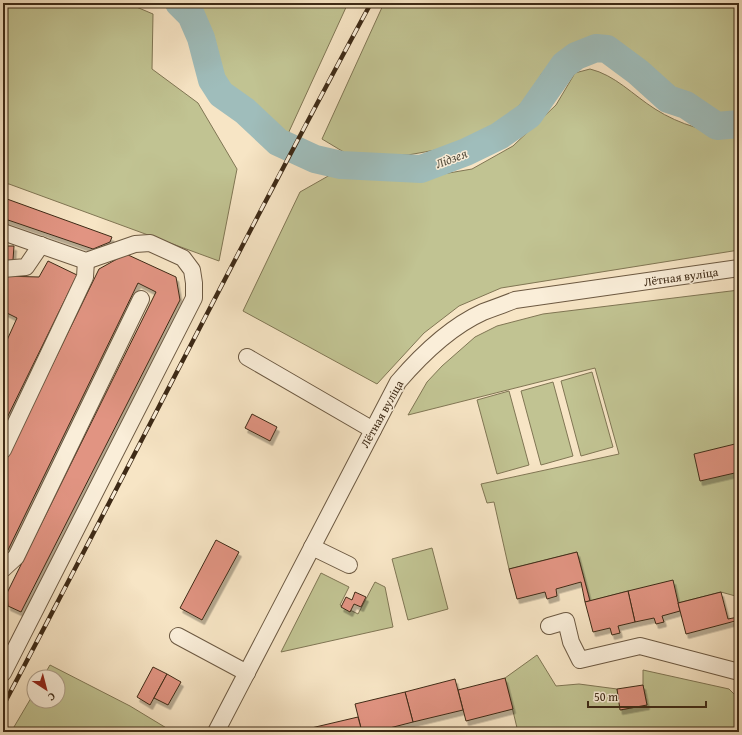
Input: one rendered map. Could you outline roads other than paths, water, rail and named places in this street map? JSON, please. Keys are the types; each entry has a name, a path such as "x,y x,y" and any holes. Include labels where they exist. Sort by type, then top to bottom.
{"street":[{"path":"3,232 86,261 135,244 150,243 183,258 192,270 194,283 194,298 3,672"},
{"path":"3,269 26,267 41,245"},
{"path":"3,450 85,277 86,261"},
{"name":"Лётная вуліца","path":"216,732 398,382 411,367 443,337 482,313 515,300 739,268"},
{"path":"3,569 16,558 141,299"},
{"path":"247,357 373,430"},
{"path":"312,548 349,565"},
{"path":"549,626 566,621 571,642 580,660 640,646 739,672"},
{"path":"178,636 247,673"}],"waterway":[{"name":"Лідзея","path":"179,3 191,15 201,38 212,80 221,94 245,111 278,142 315,159 341,165 421,169 466,152 499,136 529,115 564,65 576,56 596,48 607,49 638,72 668,99 686,105 717,126 739,124"}],"railway":[{"path":"3,706 324,90 371,3"}]}
